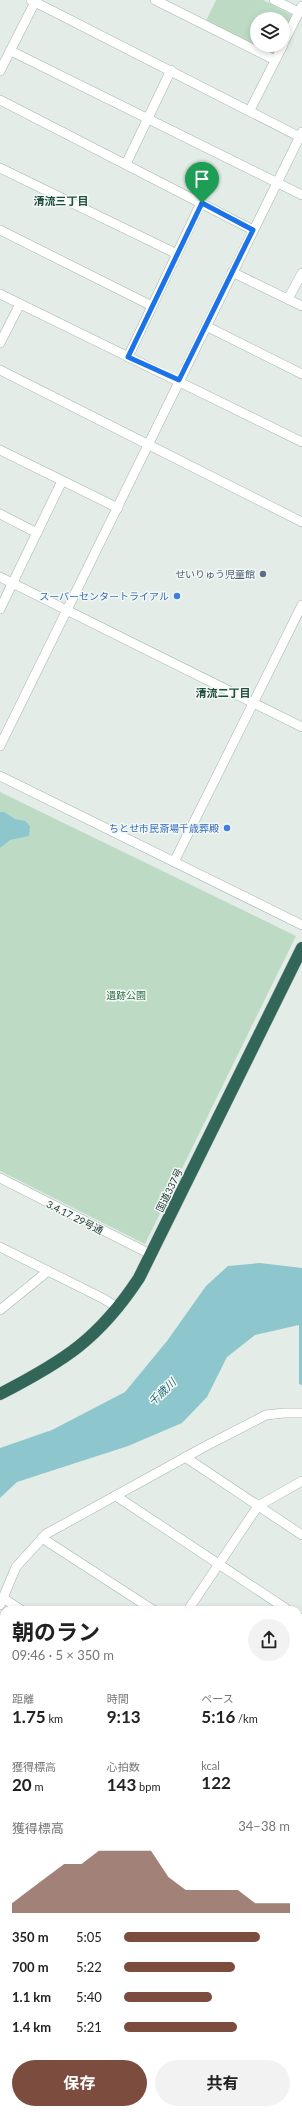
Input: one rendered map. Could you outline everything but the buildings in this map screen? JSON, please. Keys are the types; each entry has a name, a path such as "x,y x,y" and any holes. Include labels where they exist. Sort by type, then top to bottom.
{"highway":[{"name":"国道337号","path":"0,1394 70,1354 101,1327 118,1308 139,1278 302,948"}],"street":[{"path":"155,0 275,60"},
{"path":"274,0 300,9 290,30"},
{"path":"0,71 34,1 301,136 232,272 179,380 150,444 0,746"},
{"path":"11,50 302,195"},
{"path":"250,110 279,52"},
{"path":"126,164 171,70"},
{"path":"0,100 253,230"},
{"path":"0,168 177,254"},
{"path":"128,357 202,203"},
{"path":"0,230 152,306"},
{"path":"232,272 302,306"},
{"path":"288,299 302,272"},
{"path":"0,294 128,357 179,380 302,442"},
{"path":"0,343 20,304"},
{"path":"206,326 302,374"},
{"path":"0,370 150,444 302,522"},
{"path":"0,450 118,508"},
{"path":"0,609 62,481"},
{"path":"0,514 37,533"},
{"path":"0,577 302,727"},
{"path":"174,862 302,605"},
{"path":"0,776 302,925"},
{"name":"3.4.17 29号通","path":"0,1178 150,1254"},
{"path":"0,1247 104,1299 118,1308"},
{"path":"0,1310 48,1271"},
{"path":"11,1606 1,1602 16,1567 46,1534 185,1457 266,1416 284,1413 302,1413"},
{"path":"185,1457 302,1535"},
{"path":"191,1606 258,1506 302,1481"},
{"path":"116,1496 282,1606"},
{"path":"42,1538 147,1606"}],"green space":[{"path":"216,0 263,0 286,12 250,12 250,43 206,21"},
{"name":"遺跡公園","path":"0,792 296,936 145,1244 0,1171"}],"water":[{"path":"0,812 4,812 15,819 25,821 30,826 29,836 10,840 0,848"},
{"name":"千歳川","path":"260,1263 302,1268 302,1385 299,1384 299,1325 255,1335 227,1357 207,1397 182,1423 128,1446 17,1482 0,1498 0,1448 52,1430 125,1392 167,1341 206,1286 228,1266"}],"place":[{"name":"せいりゅう児童館","path":"263,574"},
{"name":"スーパーセンタートライアル","path":"177,596"},
{"name":"ちとせ市民斎場千歳葬殿","path":"227,828"}],"district":[{"name":"清流三丁目","path":"61,201"},
{"name":"清流二丁目","path":"223,693"}],"route":[{"path":"202,203 253,230 179,380 128,357 202,203"}]}
